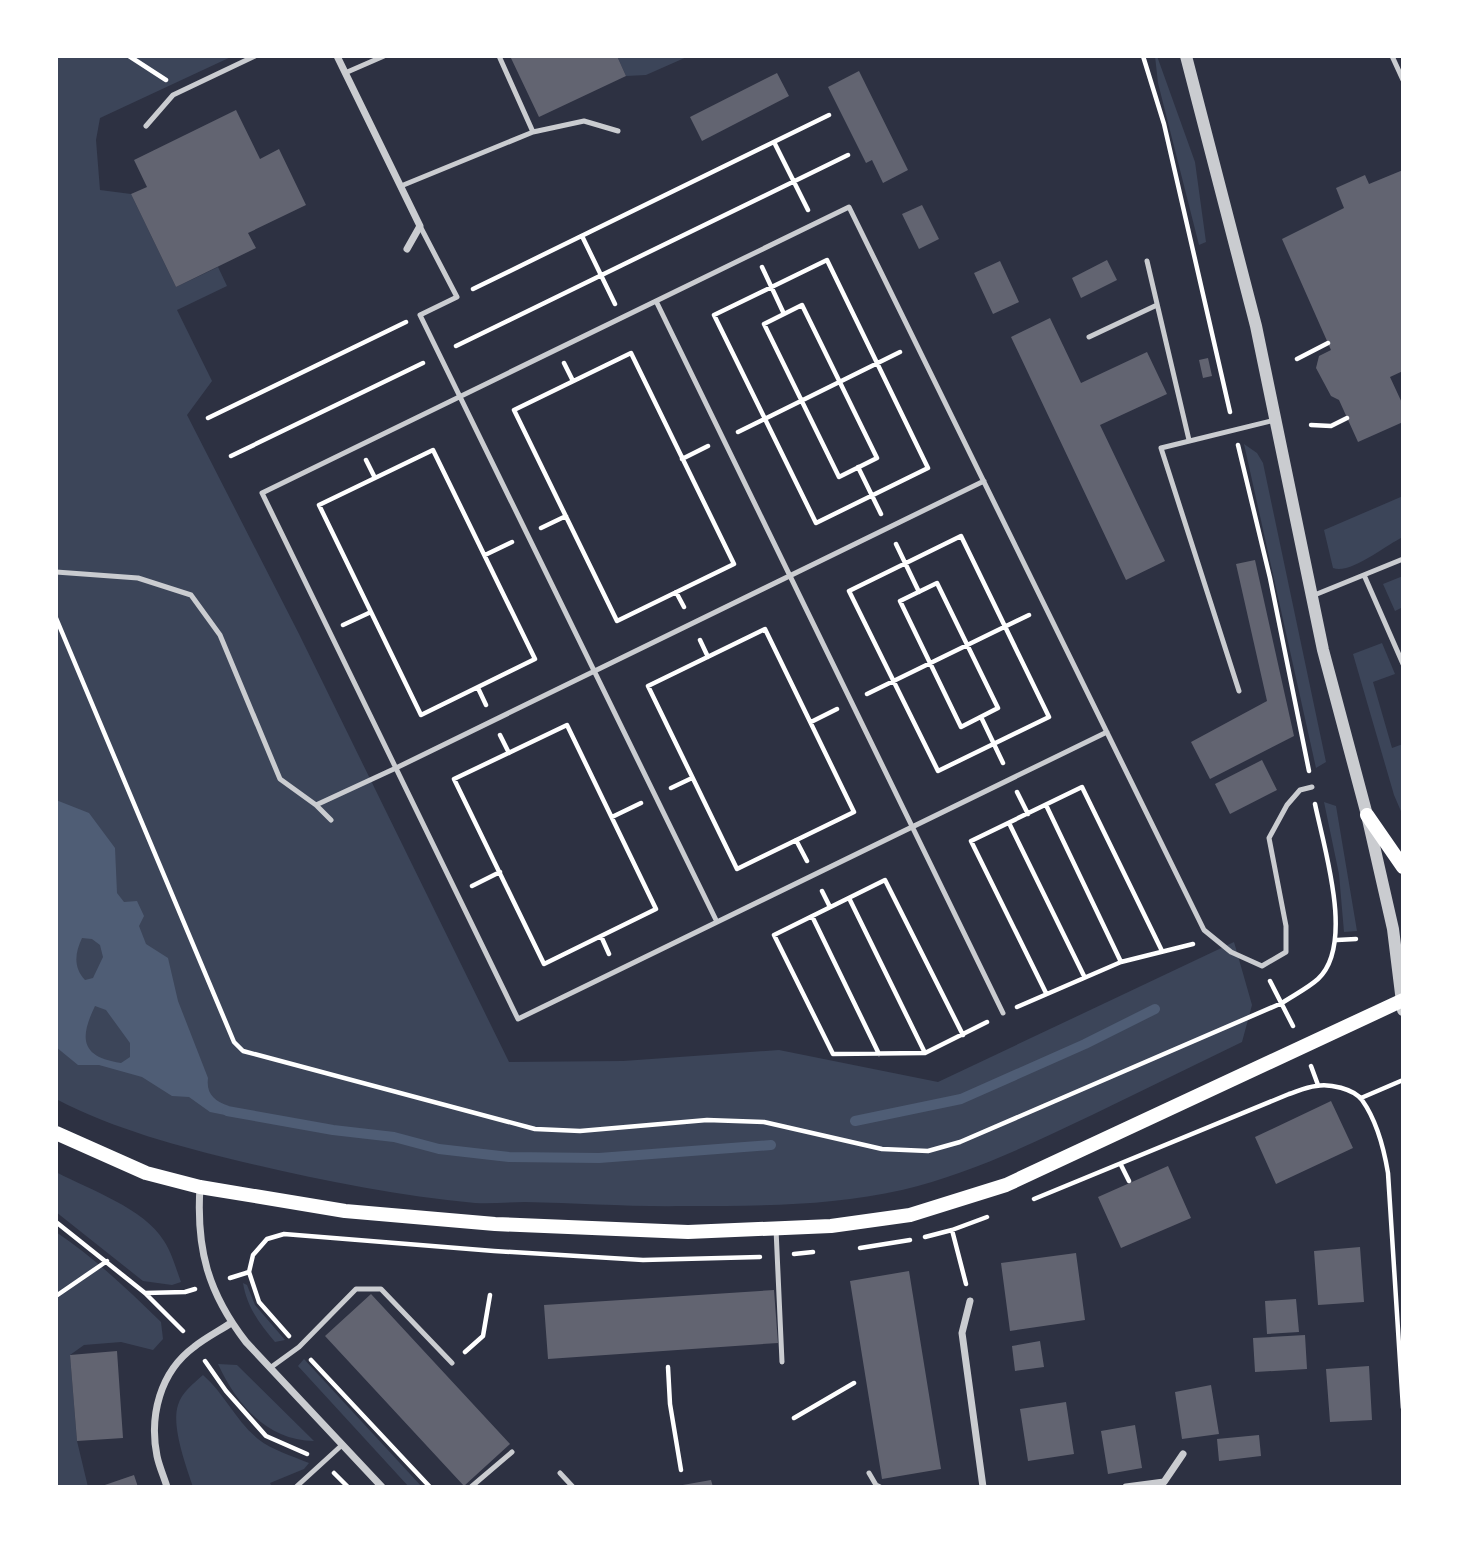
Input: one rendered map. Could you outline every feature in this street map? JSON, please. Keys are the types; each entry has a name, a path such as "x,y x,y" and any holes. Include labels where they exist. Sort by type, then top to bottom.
{"main road":[{"path":"1367,816 1403,867"},
{"path":"56,1133 146,1173 201,1188 345,1211 495,1224 688,1232 831,1226 910,1215 1006,1185 1403,1000"}],"street":[{"path":"337,56 420,226 407,249"},
{"path":"1186,56 1256,326 1323,650 1394,929 1403,1010"},
{"path":"201,1188 198,1223 206,1270 231,1323 382,1487"},
{"path":"970,1301 962,1333 983,1487"},
{"path":"167,1487 157,1457 154,1428 156,1402 183,1356 231,1323"},
{"path":"1126,1487 1164,1482 1183,1454"}],"lane":[{"path":"146,126 173,96 255,56"},
{"path":"345,73 384,56"},
{"path":"499,56 533,132"},
{"path":"1392,56 1403,80"},
{"path":"401,186 533,132 584,121 618,131"},
{"path":"1107,732 518,1019 262,493 849,207 1046,607 1204,930 1231,952 1262,966 1286,952 1286,926 1269,838 1287,805 1300,790 1312,787"},
{"path":"420,226 457,297 421,314 716,922"},
{"path":"1147,261 1189,440"},
{"path":"656,301 1003,1013"},
{"path":"1089,337 1157,304"},
{"path":"1239,691 1161,448 1275,420"},
{"path":"316,805 984,481"},
{"path":"1312,596 1403,559"},
{"path":"56,572 138,578 191,595 220,635 280,779 316,805 331,820"},
{"path":"1364,575 1403,664"},
{"path":"776,1229 782,1362"},
{"path":"270,1368 299,1347 356,1289 381,1289 452,1363"},
{"path":"296,1487 342,1445"},
{"path":"471,1487 512,1452"},
{"path":"560,1473 573,1487"},
{"path":"869,1473 880,1487"}],"path":[{"path":"129,56 171,83 173,96"},
{"path":"56,618 234,1042 243,1051 535,1129 580,1132 707,1120 764,1122 882,1149 928,1151 973,1137 1282,1003 1319,978 1331,962 1337,940 1335,903 1270,578 1164,124 1143,56"},
{"path":"457,297 829,116"},
{"path":"774,142 814,224"},
{"path":"231,456 848,155"},
{"path":"582,236 621,318"},
{"path":"755,253 784,314"},
{"path":"827,260 877,364 928,468 816,523 714,315 827,260"},
{"path":"802,305 840,382 877,458 838,477 764,324 802,305"},
{"path":"208,418 421,314"},
{"path":"1297,359 1328,343"},
{"path":"682,459 916,344"},
{"path":"631,353 682,459 734,564 617,621 514,410 631,353"},
{"path":"1311,425 1331,426 1347,418"},
{"path":"433,450 535,659 421,715 370,612 319,505 433,450"},
{"path":"961,536 1005,627 1049,716 938,771 849,591 961,536"},
{"path":"937,583 967,645 998,708 961,727 900,601 937,583"},
{"path":"810,722 1046,607"},
{"path":"330,632 370,612"},
{"path":"765,629 810,722 854,812 737,869 648,686 765,629"},
{"path":"566,725 656,909 544,964 499,872 454,779 566,725"},
{"path":"1046,993 971,841 1082,787 1162,951"},
{"path":"1046,805 1121,962"},
{"path":"1009,823 1084,976"},
{"path":"457,893 499,872"},
{"path":"963,1035 885,880 774,934 833,1054 925,1053 963,1035 1003,1013 1084,976 1162,951 1218,941"},
{"path":"849,898 925,1053"},
{"path":"812,916 878,1054"},
{"path":"1337,940 1356,939"},
{"path":"1282,1003 1290,1021"},
{"path":"1316,1078 1318,1085 1339,1087 1361,1098 1380,1140 1388,1173 1403,1408"},
{"path":"1361,1098 1403,1080"},
{"path":"1121,1165 1129,1181"},
{"path":"56,1222 145,1293 180,1327"},
{"path":"952,1230 970,1301"},
{"path":"56,1296 107,1261"},
{"path":"242,1274 249,1272 258,1302 430,1487"},
{"path":"145,1293 185,1292"},
{"path":"452,1363 483,1336 490,1295"},
{"path":"207,1364 226,1391 266,1436 322,1461 348,1487"},
{"path":"668,1367 670,1404 681,1470"},
{"path":"794,1418 854,1383"}],"shaded area":[{"path":"56,56 233,56 100,118 96,140 100,190 131,194 176,287 218,267 227,286 177,310 212,381 187,415 299,634 509,1062 623,1061 779,1050 938,1082 1234,942 1252,1005 1242,1042 1045,1137 975,1167 902,1190 849,1199 794,1204 666,1206 481,1203 417,1196 300,1175 195,1150 101,1120 56,1099"},
{"path":"617,56 689,56 646,75 626,76"},
{"path":"1155,56 1195,162 1206,242 1199,245 1158,83"},
{"path":"1244,444 1257,453 1263,463 1326,762 1316,768"},
{"path":"1403,496 1403,537 1349,567 1333,568 1324,530"},
{"path":"1403,576 1403,607 1395,611 1383,584"},
{"path":"1382,643 1395,674 1373,682 1392,748 1403,744 1403,816 1394,795 1353,654"},
{"path":"56,800 89,813 115,848 117,893 124,902 137,901 144,916 139,926 146,944 168,958 178,1001 208,1078 210,1093 219,1102 229,1106 225,1115 210,1112 189,1097 172,1096 142,1077 99,1065 78,1065 56,1047","holes":["82,938 92,939 100,945 103,957 93,978 85,980 78,970 76,960","95,1006 106,1010 130,1043 130,1057 121,1063 98,1056 87,1045 87,1028"]},
{"path":"1324,802 1336,806 1357,931 1344,932 1339,874"},
{"path":"56,1172 130,1209 155,1229 172,1256 181,1282 172,1285 143,1281 56,1212"},
{"path":"56,1232 98,1263 161,1322 163,1339 153,1350 121,1342 84,1345 70,1355 77,1441 88,1487 56,1487"},
{"path":"243,1283 247,1285 255,1305 285,1340 275,1342 264,1328 254,1314"},
{"path":"304,1359 422,1487 409,1487 298,1366"},
{"path":"218,1364 237,1365 314,1441 282,1434 256,1418 234,1393"},
{"path":"203,1375 250,1432 269,1446 309,1463 304,1469 270,1483 272,1487 193,1487 180,1446 176,1414 182,1396"}],"building":[{"path":"510,56 617,56 626,76 539,117"},
{"path":"859,71 908,170 883,183 872,160 866,163 828,87"},
{"path":"777,73 789,96 702,141 690,117"},
{"path":"236,110 260,159 279,149 306,205 248,233 256,248 176,287 131,194 147,187 134,160"},
{"path":"1403,170 1403,371 1390,377 1403,405 1403,422 1358,442 1339,400 1331,396 1316,368 1319,356 1331,350 1282,239 1344,208 1336,188 1365,175 1369,184"},
{"path":"922,205 939,239 919,249 902,214"},
{"path":"1107,260 1117,280 1081,298 1072,278"},
{"path":"1000,261 1019,302 993,314 974,273"},
{"path":"1050,318 1081,383 1147,352 1167,394 1100,425 1165,561 1126,580 1011,337"},
{"path":"1208,358 1212,376 1203,378 1199,360"},
{"path":"1255,560 1294,736 1210,779 1191,742 1267,701 1236,564"},
{"path":"1262,760 1277,790 1230,814 1215,784"},
{"path":"1331,1101 1353,1148 1276,1184 1255,1137"},
{"path":"1168,1166 1191,1218 1121,1248 1098,1197"},
{"path":"1360,1247 1364,1302 1318,1305 1314,1251"},
{"path":"1076,1253 1085,1320 1010,1331 1001,1263"},
{"path":"909,1271 941,1469 882,1479 850,1281"},
{"path":"774,1290 778,1343 548,1359 544,1305"},
{"path":"371,1294 510,1444 464,1486 325,1336"},
{"path":"1296,1299 1299,1332 1267,1334 1265,1301"},
{"path":"1305,1335 1307,1369 1255,1372 1253,1338"},
{"path":"1040,1341 1044,1367 1015,1371 1012,1346"},
{"path":"117,1351 123,1438 77,1441 70,1355"},
{"path":"1369,1366 1372,1420 1330,1422 1326,1369"},
{"path":"1211,1385 1219,1434 1182,1439 1175,1392"},
{"path":"1066,1402 1074,1454 1028,1461 1020,1409"},
{"path":"1135,1425 1142,1468 1108,1474 1101,1431"},
{"path":"1259,1435 1261,1456 1219,1461 1217,1439"},
{"path":"134,1475 138,1487 99,1487"},
{"path":"711,1480 713,1487 677,1486"}],"waterway":[{"path":"855,1121 961,1099 1085,1044 1155,1009"},
{"path":"227,1111 333,1130 394,1137 439,1149 509,1157 599,1158 771,1145"}]}
